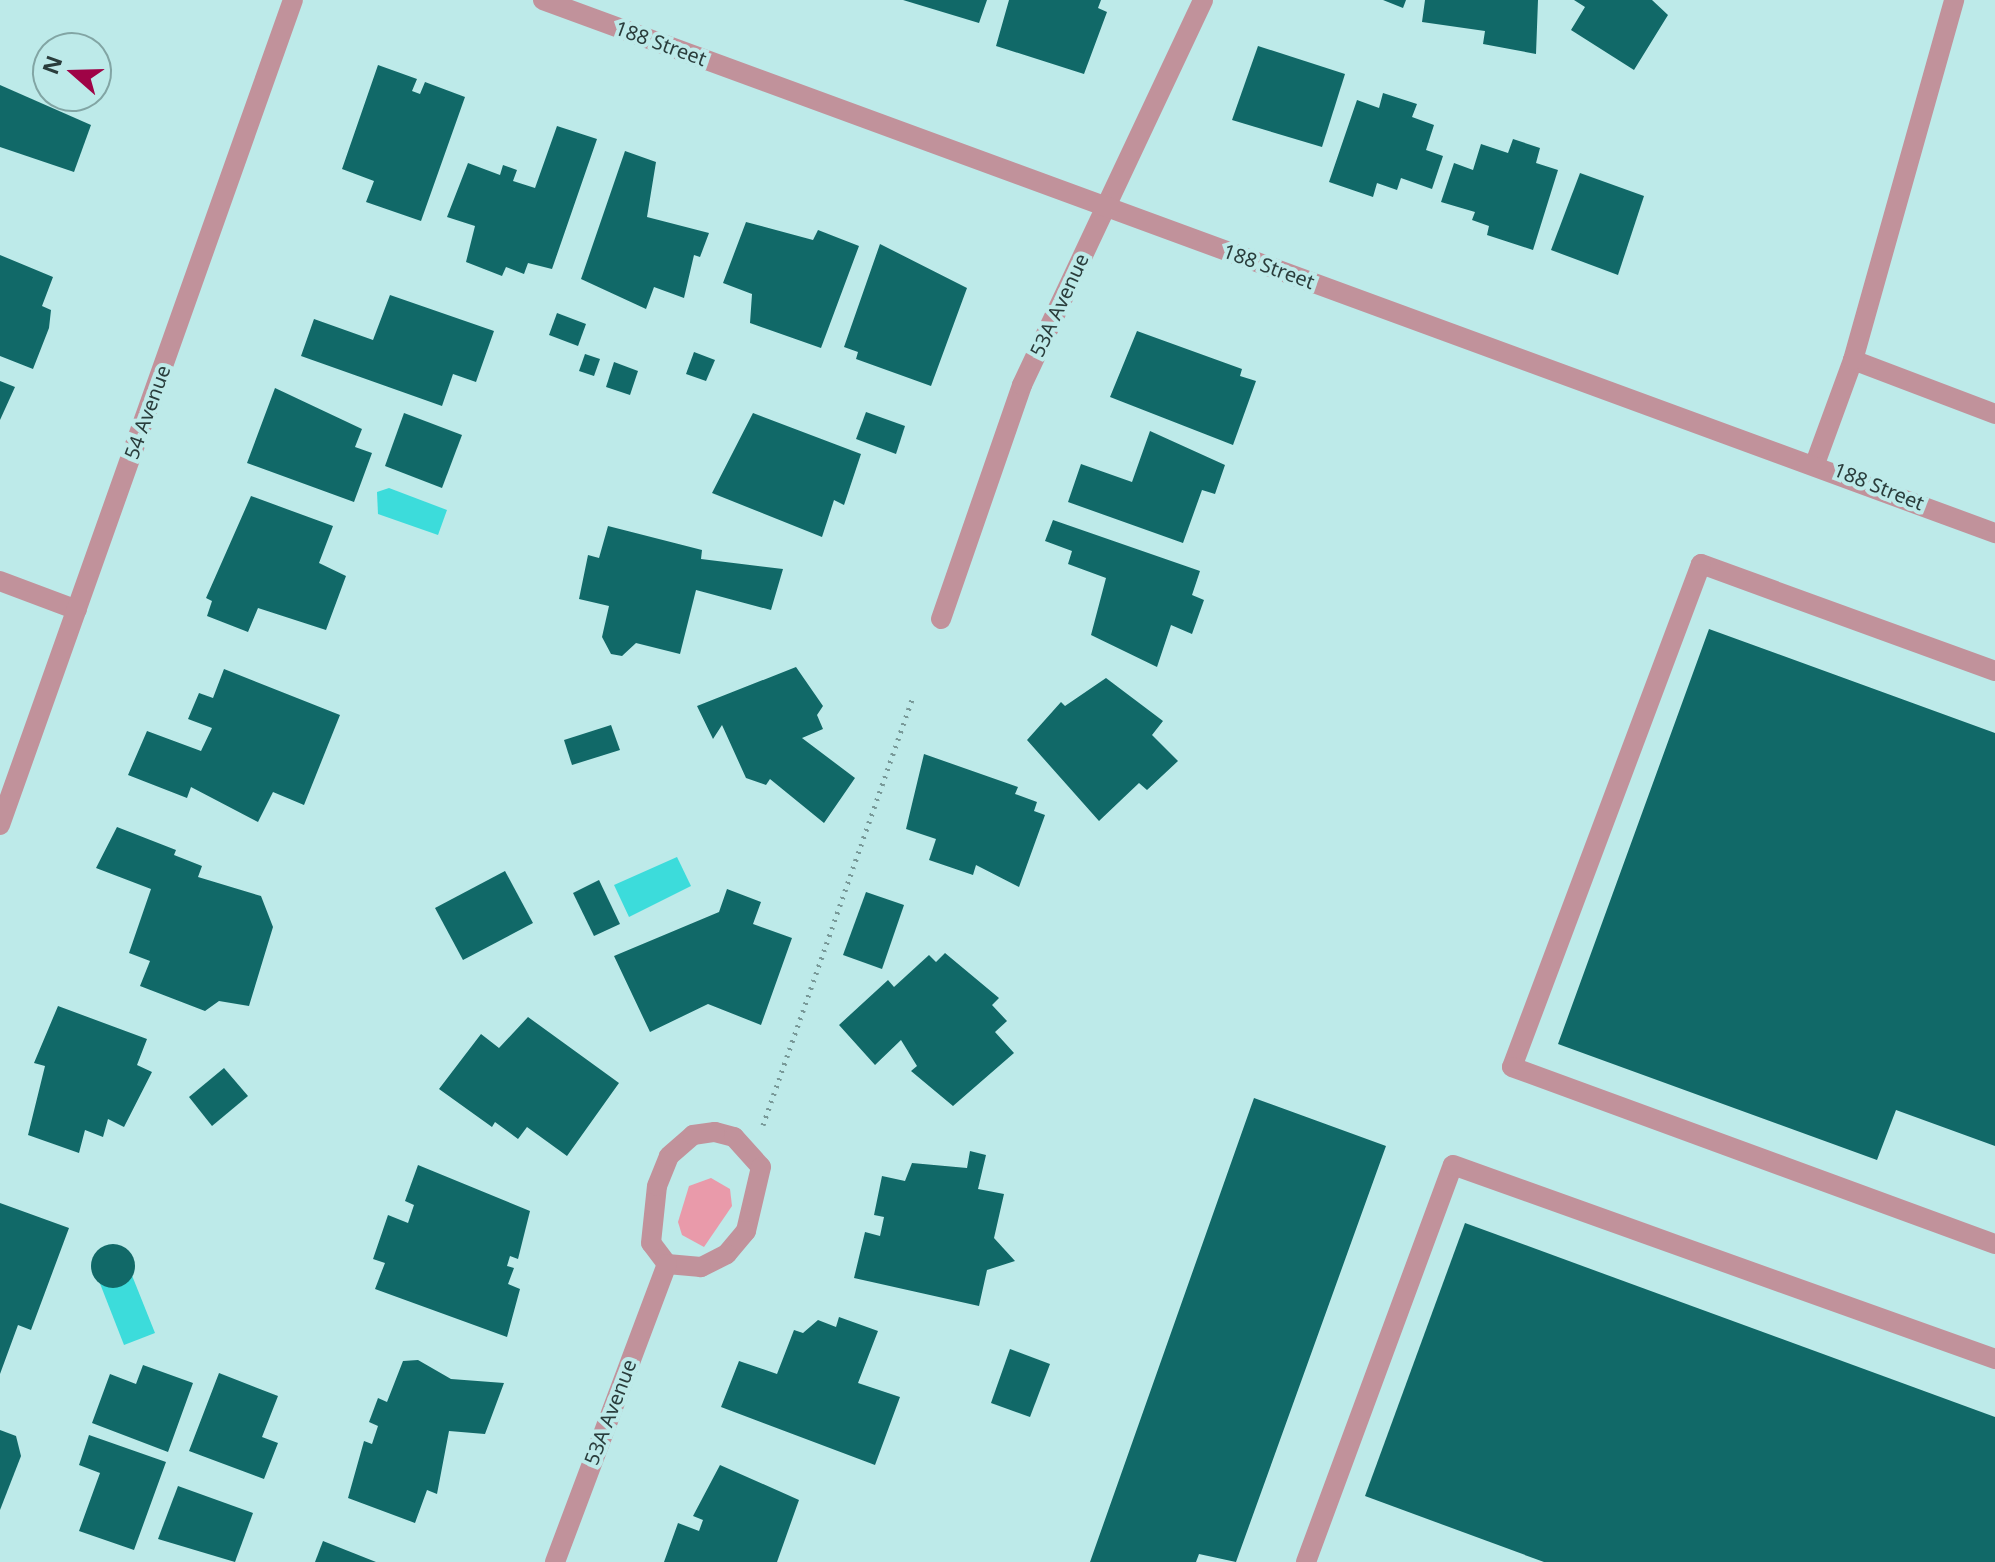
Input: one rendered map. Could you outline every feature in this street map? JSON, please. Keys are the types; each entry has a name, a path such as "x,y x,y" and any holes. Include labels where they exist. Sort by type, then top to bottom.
{"street":[{"name":"54 Avenue","path":"0,825 293,0"},
{"name":"188 Street","path":"543,0 1106,208 1816,461 1995,533"},
{"name":"53A Avenue","path":"941,619 1022,385 1203,0"},
{"path":"1816,461 1853,360 1954,0"},
{"path":"1853,360 1995,414"},
{"path":"1995,671 1701,564 1512,1067 1995,1244"},
{"path":"0,581 77,610"},
{"path":"693,1135 734,1137 761,1167 746,1231 727,1254 701,1267 667,1264 651,1243 649,1209 669,1156 693,1135"},
{"path":"1306,1562 1453,1165 1995,1359"},
{"name":"53A Avenue","path":"555,1562 667,1264"}],"path":[{"path":"763,1125 913,696"}],"shaded area":[{"path":"711,1178 730,1189 732,1206 704,1247 682,1235 678,1222 689,1186"}],"water":[{"path":"389,488 447,510 438,535 378,514 377,492"},
{"path":"677,857 691,886 629,917 614,885"},
{"path":"129,1268 155,1333 124,1345 99,1281"}],"building":[{"path":"903,0 987,0 979,23"},
{"path":"1009,0 1101,0 1098,8 1107,12 1084,74 996,46"},
{"path":"1383,0 1406,0 1403,8"},
{"path":"1425,0 1538,0 1536,54 1483,44 1485,31 1422,22"},
{"path":"1574,0 1652,0 1668,15 1634,70 1571,30 1585,7"},
{"path":"1258,46 1345,74 1322,147 1232,120"},
{"path":"378,65 417,79 412,91 420,94 425,82 465,97 421,221 366,202 374,181 342,169"},
{"path":"0,85 32,99 32,112 61,112 91,125 74,172 0,147"},
{"path":"1383,93 1417,104 1412,117 1434,125 1426,150 1443,156 1432,189 1401,178 1397,190 1377,183 1373,197 1329,182 1357,100 1379,108"},
{"path":"557,126 597,139 552,269 528,263 524,274 506,267 502,276 466,262 475,226 447,217 468,163 500,175 503,165 517,170 513,181 535,188"},
{"path":"1513,139 1540,148 1536,163 1558,170 1533,250 1487,235 1489,226 1472,220 1475,212 1441,202 1454,163 1473,170 1481,144 1508,153"},
{"path":"625,151 656,162 647,217 709,233 700,257 694,255 684,298 654,287 646,309 581,279"},
{"path":"1580,173 1644,196 1618,275 1551,250"},
{"path":"746,222 813,240 818,230 859,246 821,348 750,323 752,294 723,283"},
{"path":"880,244 967,288 931,386 856,359 858,352 844,347"},
{"path":"0,255 53,277 42,306 51,310 49,328 33,369 0,356"},
{"path":"390,295 494,331 476,382 453,374 442,406 301,356 314,319 373,340"},
{"path":"557,313 586,324 578,346 549,335"},
{"path":"1137,331 1242,369 1240,376 1256,381 1233,445 1110,397"},
{"path":"694,352 715,360 706,381 686,374"},
{"path":"585,354 600,359 594,376 579,371"},
{"path":"614,362 638,371 630,395 606,387"},
{"path":"0,381 15,387 0,420"},
{"path":"275,388 362,429 355,447 372,453 354,502 247,463"},
{"path":"866,412 905,426 896,454 856,439"},
{"path":"404,413 462,435 442,488 385,466"},
{"path":"753,413 861,454 844,505 834,500 822,537 712,493"},
{"path":"1150,431 1225,465 1215,494 1202,490 1183,543 1068,502 1081,464 1132,482"},
{"path":"251,496 333,526 319,563 346,576 326,630 258,608 248,632 207,616 212,601 206,598"},
{"path":"1053,520 1200,571 1192,595 1204,600 1192,634 1171,625 1157,667 1091,635 1106,578 1068,564 1072,551 1045,541"},
{"path":"608,526 702,550 701,559 783,569 771,610 696,590 680,654 636,643 622,656 611,654 602,637 609,606 579,599 588,555 599,558"},
{"path":"1709,629 1995,733 1995,1146 1896,1110 1877,1160 1558,1044"},
{"path":"796,667 823,706 817,715 823,729 802,738 855,778 824,823 770,779 766,785 746,778 722,725 713,739 697,706"},
{"path":"224,669 340,715 304,805 273,792 258,822 191,787 187,798 128,775 147,731 201,751 212,728 188,719 199,693 213,698"},
{"path":"1106,678 1163,721 1152,735 1178,761 1147,790 1139,783 1099,821 1027,740 1061,702 1065,706"},
{"path":"611,725 620,750 572,765 564,740"},
{"path":"924,754 1018,787 1015,794 1037,802 1034,811 1045,815 1019,887 976,865 973,875 929,860 936,839 906,829"},
{"path":"117,827 176,850 174,855 202,866 198,877 261,896 273,927 249,1006 219,1001 205,1011 140,986 150,961 129,953 151,889 96,868"},
{"path":"505,871 533,923 463,960 435,908"},
{"path":"599,880 620,924 594,936 573,893"},
{"path":"727,889 761,902 753,924 792,938 761,1025 708,1004 650,1032 614,956 719,912"},
{"path":"866,892 904,905 882,969 843,955"},
{"path":"945,953 999,998 992,1005 1007,1021 995,1032 1014,1053 953,1106 911,1071 917,1066 901,1040 875,1065 839,1025 888,980 894,987 929,955 936,962"},
{"path":"58,1006 147,1039 137,1065 152,1072 124,1127 108,1119 103,1137 85,1130 79,1153 28,1135 45,1066 34,1063"},
{"path":"528,1017 619,1083 567,1156 527,1127 518,1139 495,1122 492,1127 439,1089 481,1034 499,1048"},
{"path":"224,1068 248,1096 212,1126 189,1097"},
{"path":"1254,1098 1386,1146 1236,1562 1199,1554 1196,1562 1090,1562"},
{"path":"970,1151 986,1155 978,1189 1004,1194 994,1238 1015,1261 987,1270 979,1306 854,1278 865,1232 880,1236 884,1217 874,1215 882,1176 905,1181 912,1163 967,1168"},
{"path":"418,1165 530,1211 518,1259 510,1256 507,1266 514,1268 508,1284 520,1289 507,1337 375,1289 385,1263 373,1259 388,1215 408,1223 414,1205 405,1201"},
{"path":"0,1203 69,1228 31,1330 18,1325 0,1374"},
{"path":"1465,1223 1995,1417 1995,1562 1544,1562 1365,1496"},
{"path":"113,1244 128,1251 135,1266 128,1281 113,1288 98,1281 91,1266 98,1251"},
{"path":"839,1317 878,1331 858,1383 900,1397 875,1465 721,1407 739,1361 777,1374 794,1330 803,1333 818,1320 836,1327"},
{"path":"1010,1349 1050,1364 1030,1417 991,1403"},
{"path":"418,1360 451,1379 504,1383 485,1434 449,1431 437,1494 427,1490 415,1523 348,1498 364,1441 372,1444 378,1426 369,1422 378,1398 387,1402 403,1361"},
{"path":"143,1365 193,1383 168,1452 92,1423 110,1374 136,1384"},
{"path":"219,1373 278,1396 262,1437 278,1443 264,1479 189,1451"},
{"path":"0,1430 16,1436 21,1456 0,1510"},
{"path":"89,1435 166,1462 134,1550 79,1531 100,1473 79,1465"},
{"path":"720,1465 799,1500 777,1562 664,1562 678,1523 699,1531 703,1520 693,1516"},
{"path":"178,1486 253,1513 235,1562 158,1539"},
{"path":"323,1541 376,1562 315,1562"}]}
